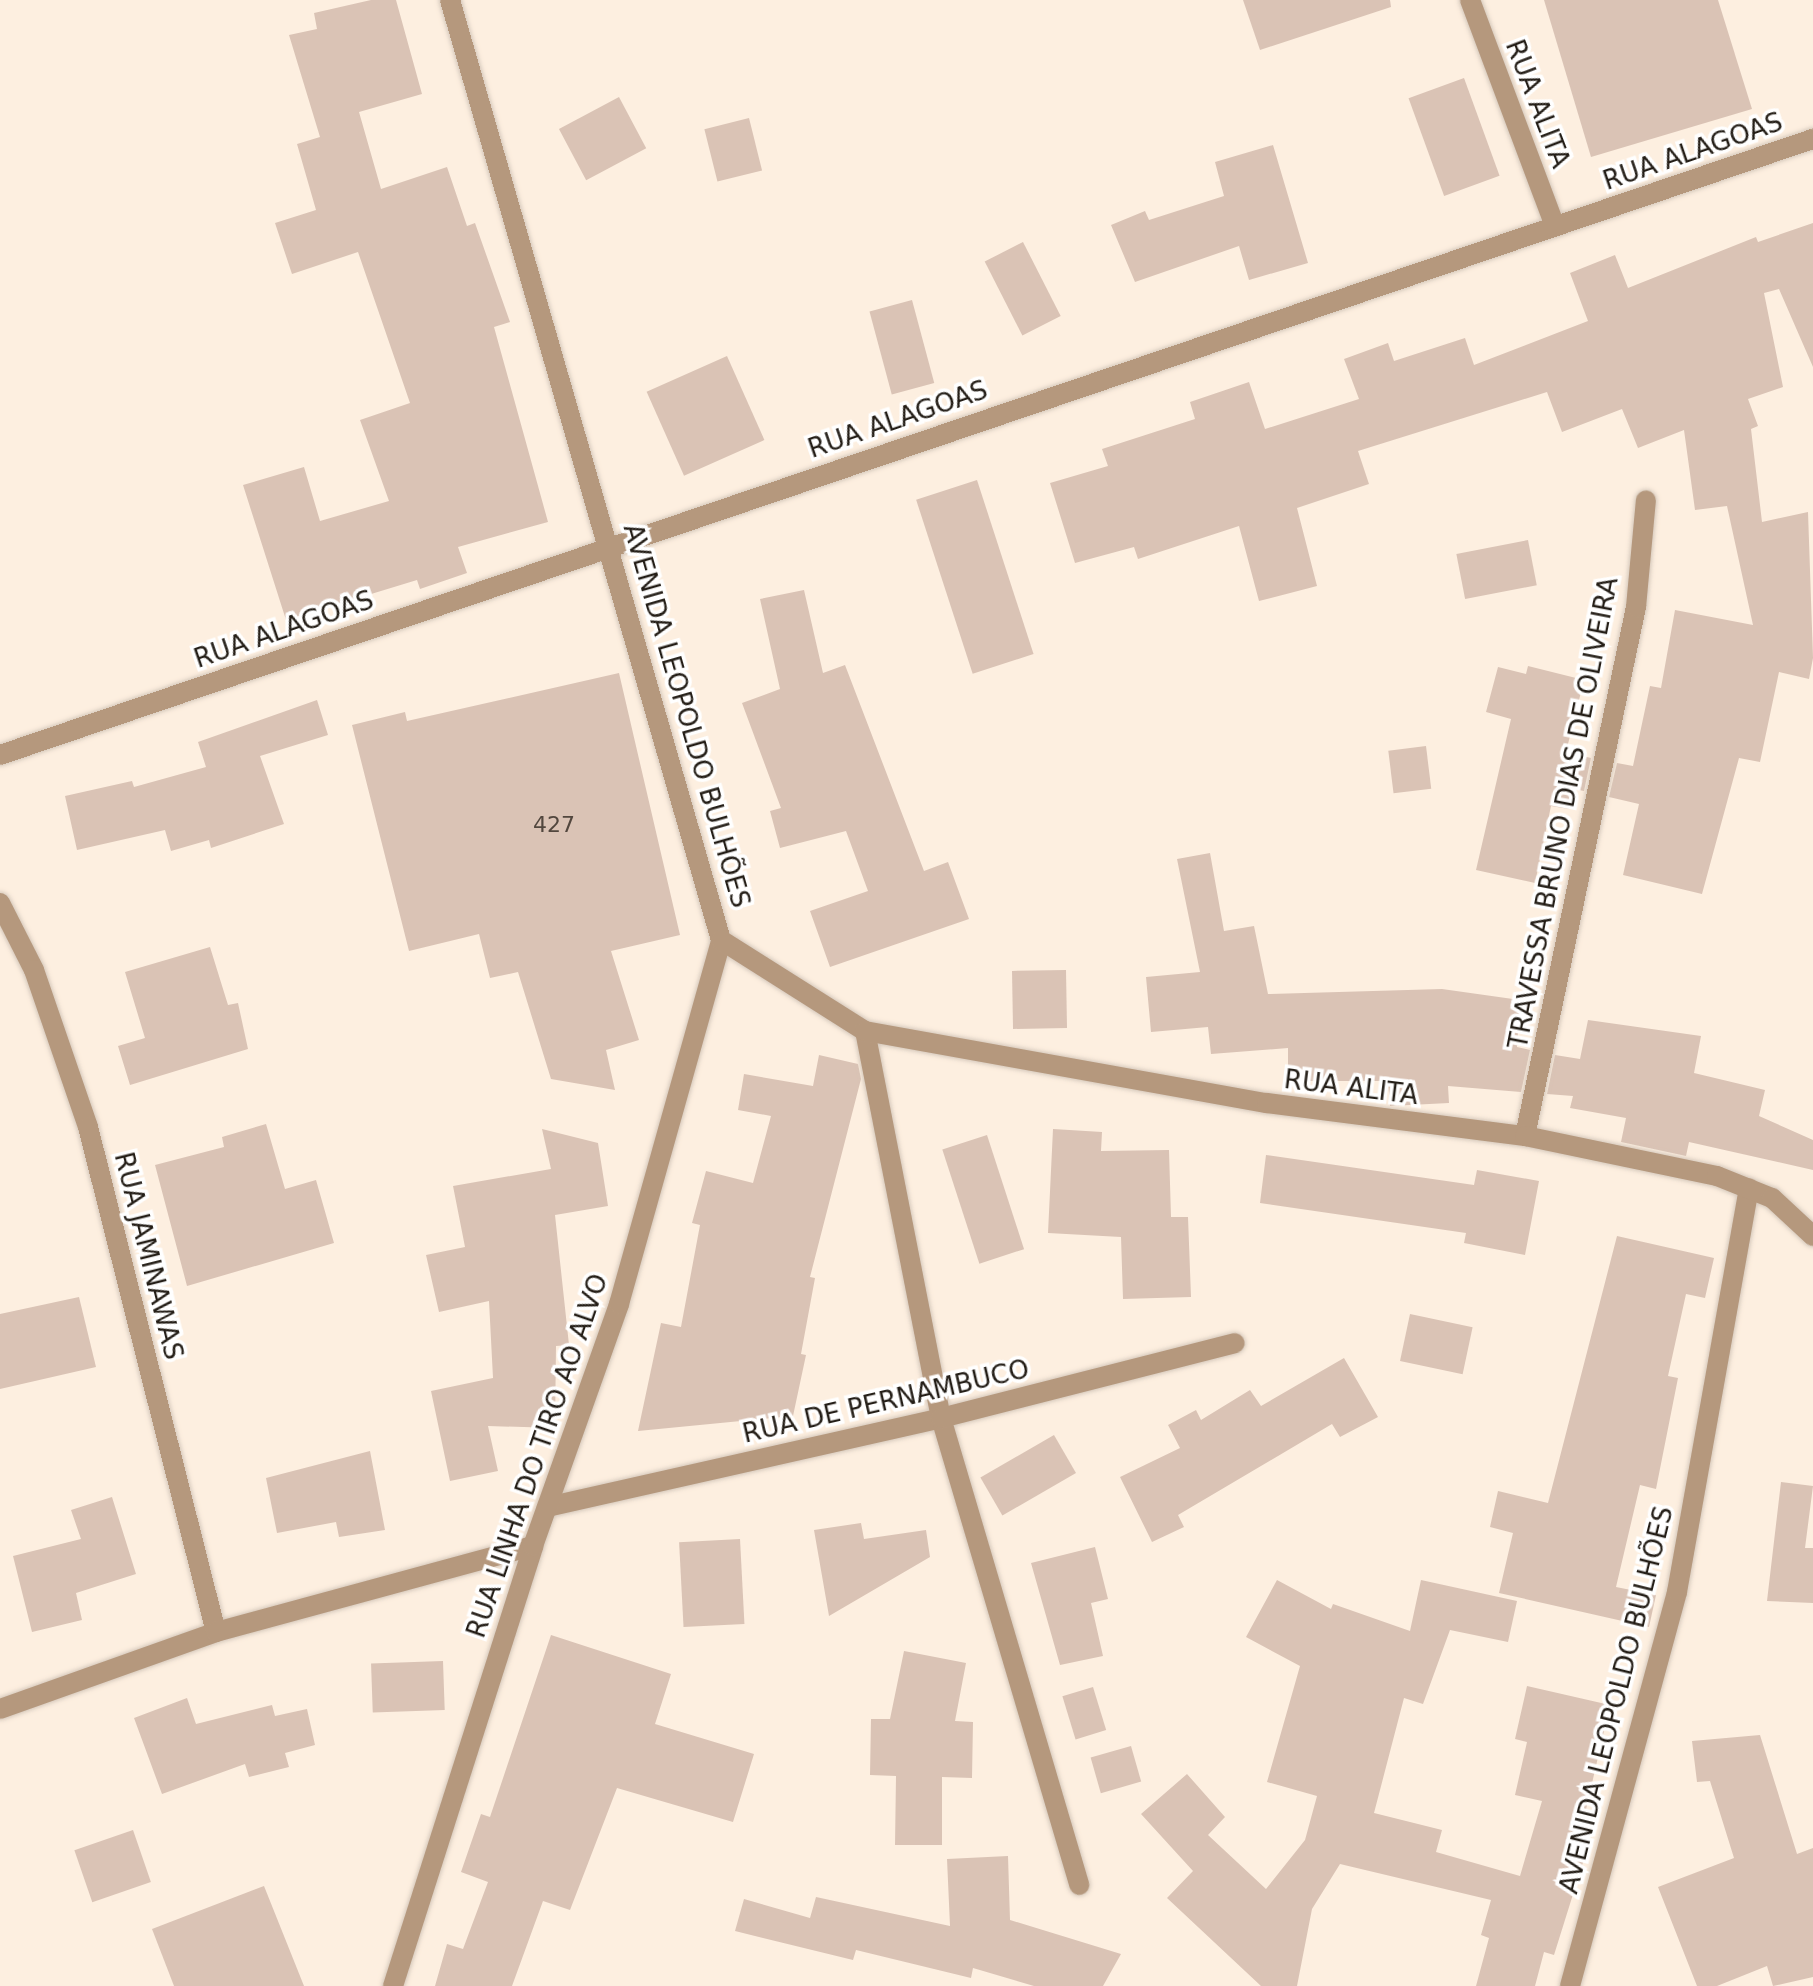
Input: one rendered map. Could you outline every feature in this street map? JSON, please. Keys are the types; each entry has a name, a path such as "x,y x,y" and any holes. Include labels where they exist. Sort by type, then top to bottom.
{"street":[{"name":"AVENIDA LEOPOLDO BULHÕES","path":"450,0 612,544 721,940 865,1031"},
{"name":"RUA ALITA","path":"1470,0 1555,226"},
{"name":"RUA ALAGOAS","path":"0,755 612,544 1813,139"},
{"name":"TRAVESSA BRUNO DIAS DE OLIVEIRA","path":"1525,1136 1636,607 1646,500"},
{"name":"RUA JAMINAWAS","path":"0,903 34,970 88,1127 216,1632"},
{"name":"RUA LINHA DO TIRO AO ALVO","path":"393,1986 533,1546 619,1304 721,940"},
{"name":"RUA ALITA","path":"865,1031 1267,1103 1525,1136 1717,1176 1749,1188 1810,1225"},
{"path":"865,1031 941,1418 1035,1752 1079,1885"},
{"name":"AVENIDA LEOPOLDO BULHÕES","path":"1570,1986 1677,1592 1749,1188"},
{"name":"RUA DE PERNAMBUCO","path":"547,1507 941,1418 1235,1343"},
{"path":"0,1709 216,1632 533,1546"}],"building":[{"path":"371,0 396,0 422,94 359,112 381,189 447,167 467,226 475,223 510,322 494,327 548,522 458,547 467,573 420,589 417,580 286,620 243,485 304,467 320,521 389,501 360,420 410,403 358,252 292,274 275,223 316,210 297,144 320,137 289,35 317,29 314,13"},
{"path":"1243,0 1390,0 1391,7 1260,50"},
{"path":"1544,0 1718,0 1752,109 1591,157"},
{"path":"1464,78 1500,176 1444,196 1409,98"},
{"path":"619,97 646,148 586,180 559,129"},
{"path":"749,118 762,170 717,182 704,129"},
{"path":"1273,145 1308,263 1249,280 1239,246 1135,282 1111,225 1145,211 1149,220 1224,196 1215,162"},
{"path":"1813,223 1813,367 1779,289 1764,293 1783,387 1748,399 1758,426 1751,429 1762,522 1808,512 1813,658 1809,679 1779,672 1760,762 1739,758 1702,894 1623,875 1639,804 1609,797 1617,763 1633,766 1650,686 1661,688 1675,610 1753,625 1727,506 1695,510 1684,430 1638,448 1622,409 1562,432 1547,392 1358,451 1369,484 1297,508 1317,586 1259,601 1239,526 1138,559 1134,547 1075,563 1050,483 1108,466 1102,449 1195,419 1190,402 1249,382 1265,429 1359,399 1344,359 1388,343 1394,361 1465,338 1474,365 1588,321 1570,273 1615,255 1628,288 1756,237 1758,242"},
{"path":"1023,242 1061,316 1022,335 985,262"},
{"path":"912,300 934,383 892,394 869,311"},
{"path":"727,356 764,440 684,476 647,392"},
{"path":"977,480 1034,654 973,674 916,500"},
{"path":"1528,540 1537,585 1465,599 1456,554"},
{"path":"804,590 823,673 845,665 924,871 948,862 969,919 830,967 810,911 868,891 846,831 780,848 770,811 781,808 742,703 780,689 760,599"},
{"path":"1528,666 1584,680 1566,752 1591,758 1584,791 1573,789 1569,809 1551,806 1535,883 1476,870 1511,719 1486,712 1498,667 1526,674"},
{"path":"619,673 680,935 611,951 639,1040 606,1050 615,1090 551,1079 518,972 490,978 479,934 409,951 352,725 405,712 407,721"},
{"path":"317,700 328,735 260,756 284,824 211,848 209,840 171,851 165,830 77,850 65,796 132,781 134,787 206,767 198,742"},
{"path":"1426,746 1431,789 1394,793 1388,751"},
{"path":"1210,853 1224,931 1254,926 1268,994 1442,989 1520,1000 1517,1047 1530,1050 1521,1092 1448,1086 1449,1103 1390,1106 1388,1081 1288,1081 1288,1048 1211,1054 1208,1027 1151,1032 1146,977 1200,972 1177,859"},
{"path":"210,947 228,1005 238,1003 248,1049 130,1085 118,1046 145,1038 125,972"},
{"path":"1066,970 1067,1028 1013,1029 1012,971"},
{"path":"1588,1020 1701,1036 1694,1073 1765,1090 1759,1116 1813,1140 1813,1170 1689,1142 1686,1156 1621,1142 1626,1118 1570,1108 1573,1096 1547,1094 1555,1055 1580,1059"},
{"path":"819,1055 858,1064 861,1079 810,1277 815,1278 801,1354 806,1355 793,1416 638,1431 661,1323 681,1327 700,1225 692,1223 706,1171 753,1183 771,1116 738,1110 744,1074 813,1086"},
{"path":"266,1124 285,1189 316,1180 334,1243 187,1286 155,1165 224,1147 222,1137"},
{"path":"542,1129 598,1143 608,1206 555,1215 569,1345 556,1346 555,1428 488,1426 498,1471 450,1481 431,1391 493,1378 489,1301 439,1312 426,1255 465,1247 453,1186 551,1169"},
{"path":"1053,1129 1102,1132 1101,1151 1169,1150 1171,1217 1188,1217 1191,1297 1123,1299 1121,1237 1048,1233"},
{"path":"987,1135 1024,1249 979,1264 942,1150"},
{"path":"1266,1155 1474,1185 1477,1170 1539,1181 1525,1255 1464,1243 1466,1233 1260,1203"},
{"path":"1617,1236 1714,1258 1705,1298 1686,1294 1668,1376 1678,1378 1656,1489 1640,1485 1616,1587 1656,1595 1649,1627 1499,1593 1513,1533 1490,1527 1498,1491 1548,1503"},
{"path":"79,1297 96,1367 0,1389 0,1314"},
{"path":"1410,1314 1473,1327 1463,1374 1400,1361"},
{"path":"1344,1358 1378,1417 1340,1437 1332,1424 1178,1515 1184,1527 1152,1542 1120,1477 1180,1448 1168,1425 1196,1410 1201,1420 1250,1390 1261,1406"},
{"path":"1054,1435 1076,1473 1002,1516 980,1478"},
{"path":"370,1451 385,1530 339,1537 336,1522 277,1533 266,1478"},
{"path":"1781,1482 1813,1486 1805,1548 1813,1548 1813,1603 1767,1601"},
{"path":"112,1497 136,1574 76,1593 82,1620 32,1632 13,1556 81,1539 71,1510"},
{"path":"861,1523 864,1539 926,1530 930,1557 829,1616 814,1530"},
{"path":"740,1539 744,1624 684,1627 679,1542"},
{"path":"1095,1547 1108,1599 1091,1603 1103,1656 1060,1665 1031,1563"},
{"path":"1277,1580 1331,1609 1333,1604 1410,1631 1421,1580 1517,1601 1508,1642 1450,1630 1423,1704 1404,1698 1374,1813 1442,1830 1436,1852 1520,1876 1542,1801 1515,1795 1527,1742 1515,1739 1527,1686 1610,1705 1576,1853 1585,1856 1554,1955 1544,1952 1535,1986 1476,1986 1489,1938 1481,1935 1491,1900 1340,1864 1312,1909 1297,1986 1261,1986 1167,1898 1193,1871 1141,1814 1187,1774 1225,1817 1208,1835 1266,1889 1305,1840 1317,1796 1267,1782 1300,1666 1246,1637"},
{"path":"551,1635 671,1674 655,1724 754,1754 733,1822 617,1788 570,1910 543,1901 512,1986 435,1986 447,1944 463,1949 488,1882 461,1872 481,1814 490,1817"},
{"path":"904,1651 966,1663 955,1721 973,1722 972,1778 942,1777 942,1845 895,1845 896,1776 870,1775 871,1719 890,1719"},
{"path":"443,1661 445,1710 373,1712 371,1664"},
{"path":"1093,1687 1106,1730 1076,1739 1062,1696"},
{"path":"187,1698 196,1724 272,1705 275,1716 307,1709 315,1745 285,1753 289,1767 249,1777 245,1764 162,1794 134,1718"},
{"path":"1760,1735 1797,1854 1813,1848 1813,1977 1773,1986 1767,1966 1717,1986 1697,1986 1658,1887 1734,1858 1710,1781 1697,1782 1692,1741"},
{"path":"1131,1746 1141,1782 1101,1793 1091,1758"},
{"path":"133,1830 151,1882 92,1902 74,1850"},
{"path":"1008,1856 1010,1920 1121,1954 1103,1986 1034,1986 973,1968 971,1978 856,1950 853,1960 735,1931 744,1899 810,1918 816,1897 950,1926 947,1859"},
{"path":"264,1886 304,1986 174,1986 152,1929"}]}
